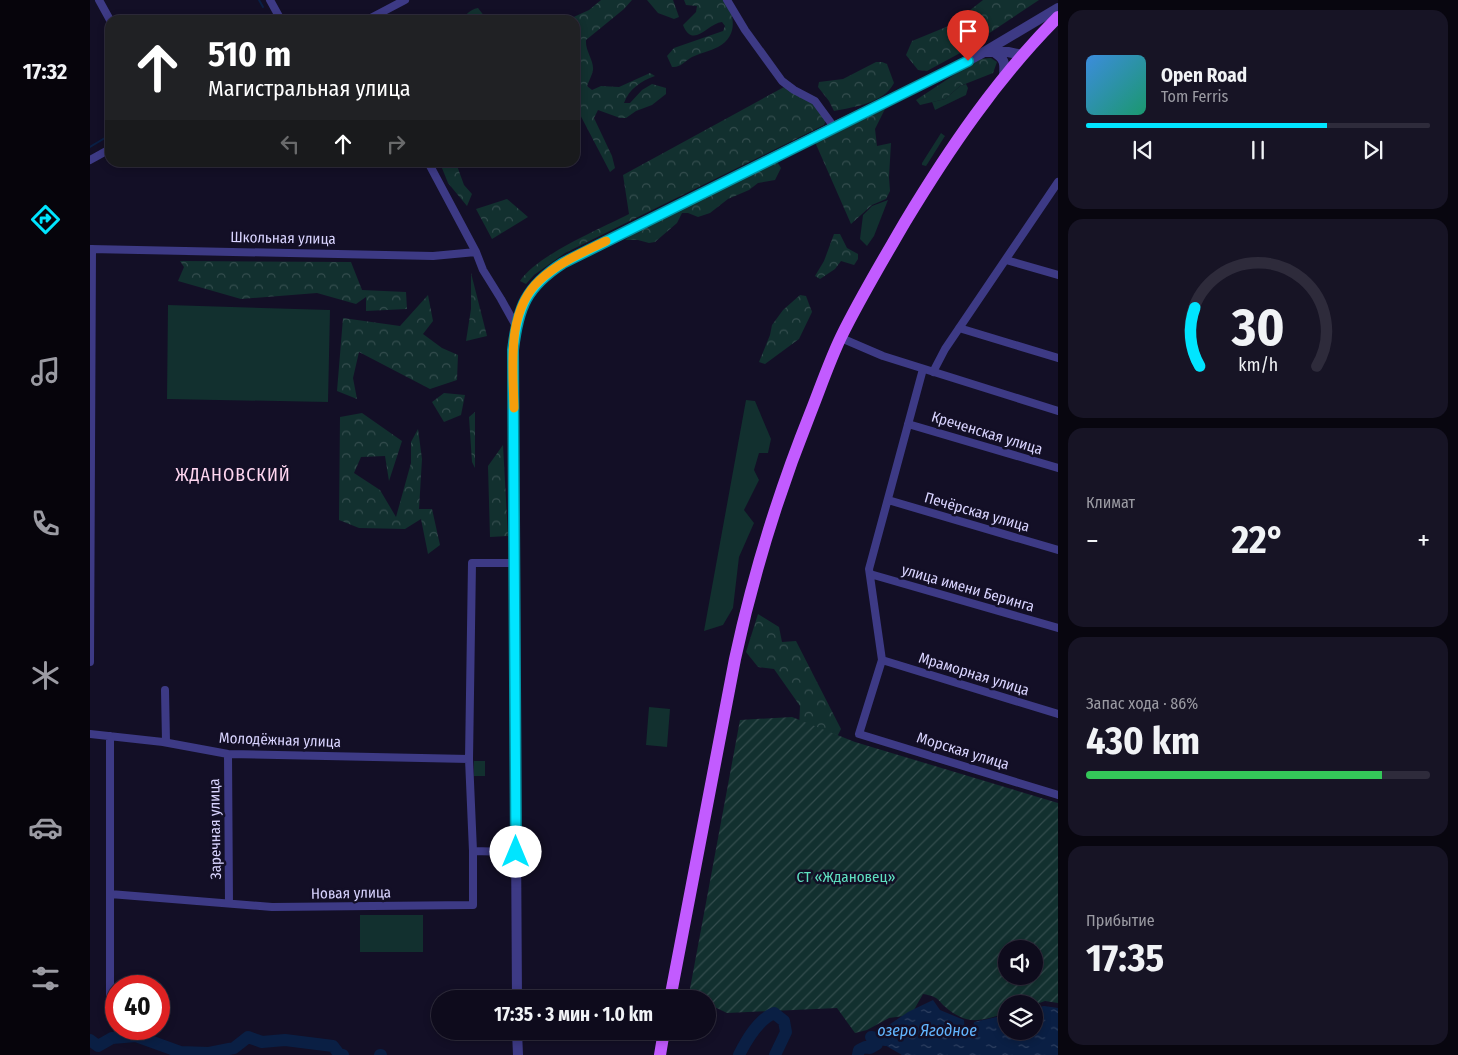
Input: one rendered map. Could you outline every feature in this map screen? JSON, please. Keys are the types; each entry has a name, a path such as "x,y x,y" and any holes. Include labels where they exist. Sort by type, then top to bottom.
{"main road":[{"path":"672,990 747,605 778,497 841,338 886,255 930,182 1004,76 1058,17"},
{"path":"660,1055 662,1040"}],"street":[{"path":"99,0 107,15"},
{"path":"270,0 278,15"},
{"path":"376,15 405,0"},
{"path":"727,0 745,30 782,80 794,90 815,101 834,127"},
{"path":"517,990 513,350 516,326 524,301 533,288 551,271 834,127 989,52 1058,8"},
{"path":"989,52 1008,52 1022,55"},
{"path":"989,52 1003,57 1005,62 1004,76"},
{"path":"90,160 105,152"},
{"path":"431,167 476,252 483,270 516,326"},
{"path":"933,372 959,328 1055,193 1058,182"},
{"path":"90,662 91,249"},
{"name":"Школьная улица","path":"91,249 432,256 476,252"},
{"path":"1006,260 1058,275"},
{"path":"959,328 1058,358"},
{"path":"841,338 883,356 1058,411"},
{"path":"882,660 869,569 924,369"},
{"name":"Креченская улица","path":"908,424 1058,468"},
{"name":"Печёрская улица","path":"888,500 1058,550"},
{"path":"515,563 472,563 469,759 474,851 516,852"},
{"name":"улица имени Беринга","path":"870,574 1058,628"},
{"name":"Мраморная улица","path":"882,660 1058,714"},
{"name":"Морская улица","path":"882,660 859,734 1058,795"},
{"path":"165,690 166,742"},
{"name":"Молодёжная улица","path":"90,734 166,742 228,754 469,759"},
{"path":"110,736 110,975"},
{"name":"Заречная улица","path":"228,754 229,903"},
{"name":"Новая улица","path":"110,894 272,907 473,905 474,851"},
{"path":"518,1040 518,1055"}],"green space":[{"path":"601,0 632,0 624,9 586,40 593,66 593,72 587,86 592,90 601,86 619,87 650,73 655,76 636,86 624,103 630,103 642,90 652,84 666,88 666,94 652,105 636,111 626,118 620,118 598,110 594,118 612,156 615,168 610,172 580,115 580,15 578,15 589,10"},
{"path":"647,0 673,0 679,17 674,19 658,13"},
{"path":"684,0 725,0 731,13 732,32 718,47 672,67 667,56 674,48 723,31 725,26 722,22 717,23 701,33 691,35 683,25 696,12 697,6 686,5"},
{"path":"983,0 1039,0 973,46 927,71 918,70 906,55 912,41 951,25"},
{"path":"478,8 483,15 466,15"},
{"path":"991,58 997,62 993,73 960,86 945,99 920,105 916,100 978,59"},
{"path":"876,62 887,64 894,83 889,90 876,100 834,111 818,87 819,82 843,79"},
{"path":"966,84 968,88 966,95 935,110 932,102 945,99 960,86"},
{"path":"784,87 813,102 826,120 824,125 565,253 534,275 526,284 520,281 528,271 554,252 629,214 623,175"},
{"path":"885,109 875,129 877,146 891,143 890,191 886,199 872,205 851,224 815,142"},
{"path":"941,133 945,136 926,166 922,165 922,163"},
{"path":"776,160 781,168 775,180 758,183 749,190 728,199 710,213 698,217 682,213 677,223 655,242 625,240 641,227"},
{"path":"442,167 457,167 464,185 472,194 467,206 448,183"},
{"path":"507,199 528,217 492,239 476,209"},
{"path":"888,200 874,236 867,246 860,239 863,215 872,206"},
{"path":"834,234 840,234 847,248 858,254 858,259 854,265 841,261 835,269 820,279 815,276 824,261"},
{"path":"180,261 351,262 362,290 406,292 407,309 366,311 366,297 356,304 317,293 241,299 178,281 184,267"},
{"path":"471,273 487,336 466,341 471,309"},
{"path":"428,295 433,321 423,334 442,348 458,355 457,380 430,389 359,352 353,378 357,399 337,391 343,318 400,326"},
{"path":"800,295 806,296 812,312 799,339 765,364 759,362 772,325 783,310"},
{"path":"168,305 330,310 328,402 167,399"},
{"path":"444,393 465,395 461,415 444,422 432,402"},
{"path":"746,400 755,401 771,439 768,453 759,453 754,470 759,480 744,510 754,523 739,557 733,608 723,625 704,631"},
{"path":"475,412 475,468 472,462 469,417"},
{"path":"362,413 402,441 389,481 385,456 361,457 354,473 380,490 396,517 411,463 411,442 418,429 422,459 419,509 432,509 440,545 428,554 421,519 405,529 359,528 339,520 340,417"},
{"path":"503,445 508,536 490,537 488,466"},
{"path":"758,614 779,627 782,642 796,641 841,729 837,737 799,728 800,706 774,669 758,667 746,652"},
{"path":"649,707 670,709 667,747 646,745"},
{"name":"СТ «Ждановец»","path":"792,717 855,742 1058,803 1058,1003 1043,1002 1043,995 998,995 998,1015 970,1020 957,1015 936,998 923,994 911,1015 889,1018 867,1030 855,1033 837,1008 727,1013 716,1008 716,990 690,990 740,720"},
{"path":"474,761 485,761 485,776 474,776"},
{"path":"360,915 423,915 423,952 360,952"}],"water":[{"name":"озеро Ягодное","path":"933,1000 940,1010 964,1020 965,1037 972,1037 974,1022 998,1017 998,1040 1043,1040 1043,1006 1058,1008 1058,1055 902,1055 871,1037 908,1012"}],"waterway":[{"path":"259,0 263,7"},
{"path":"90,147 105,138"},
{"path":"739,1055 758,1025 774,1013 784,1021 786,1032 775,1055"},
{"path":"90,1040 98,1046 112,1038 136,1036 180,1052 209,1053 234,1048 248,1037 262,1042 285,1040 333,1046 339,1054 343,1055"},
{"path":"858,1055 859,1050 865,1047 870,1048 877,1044 871,1037 886,1040"}],"slow traffic":[{"path":"514,408 513,350 516,326 524,301 540,280 551,271 606,241"}],"district":[{"name":"ЖДАНОВСКИЙ","path":"233,475"}],"route":[{"path":"516,852 513,350 516,326 524,301 540,280 563,263 968,61"}]}
